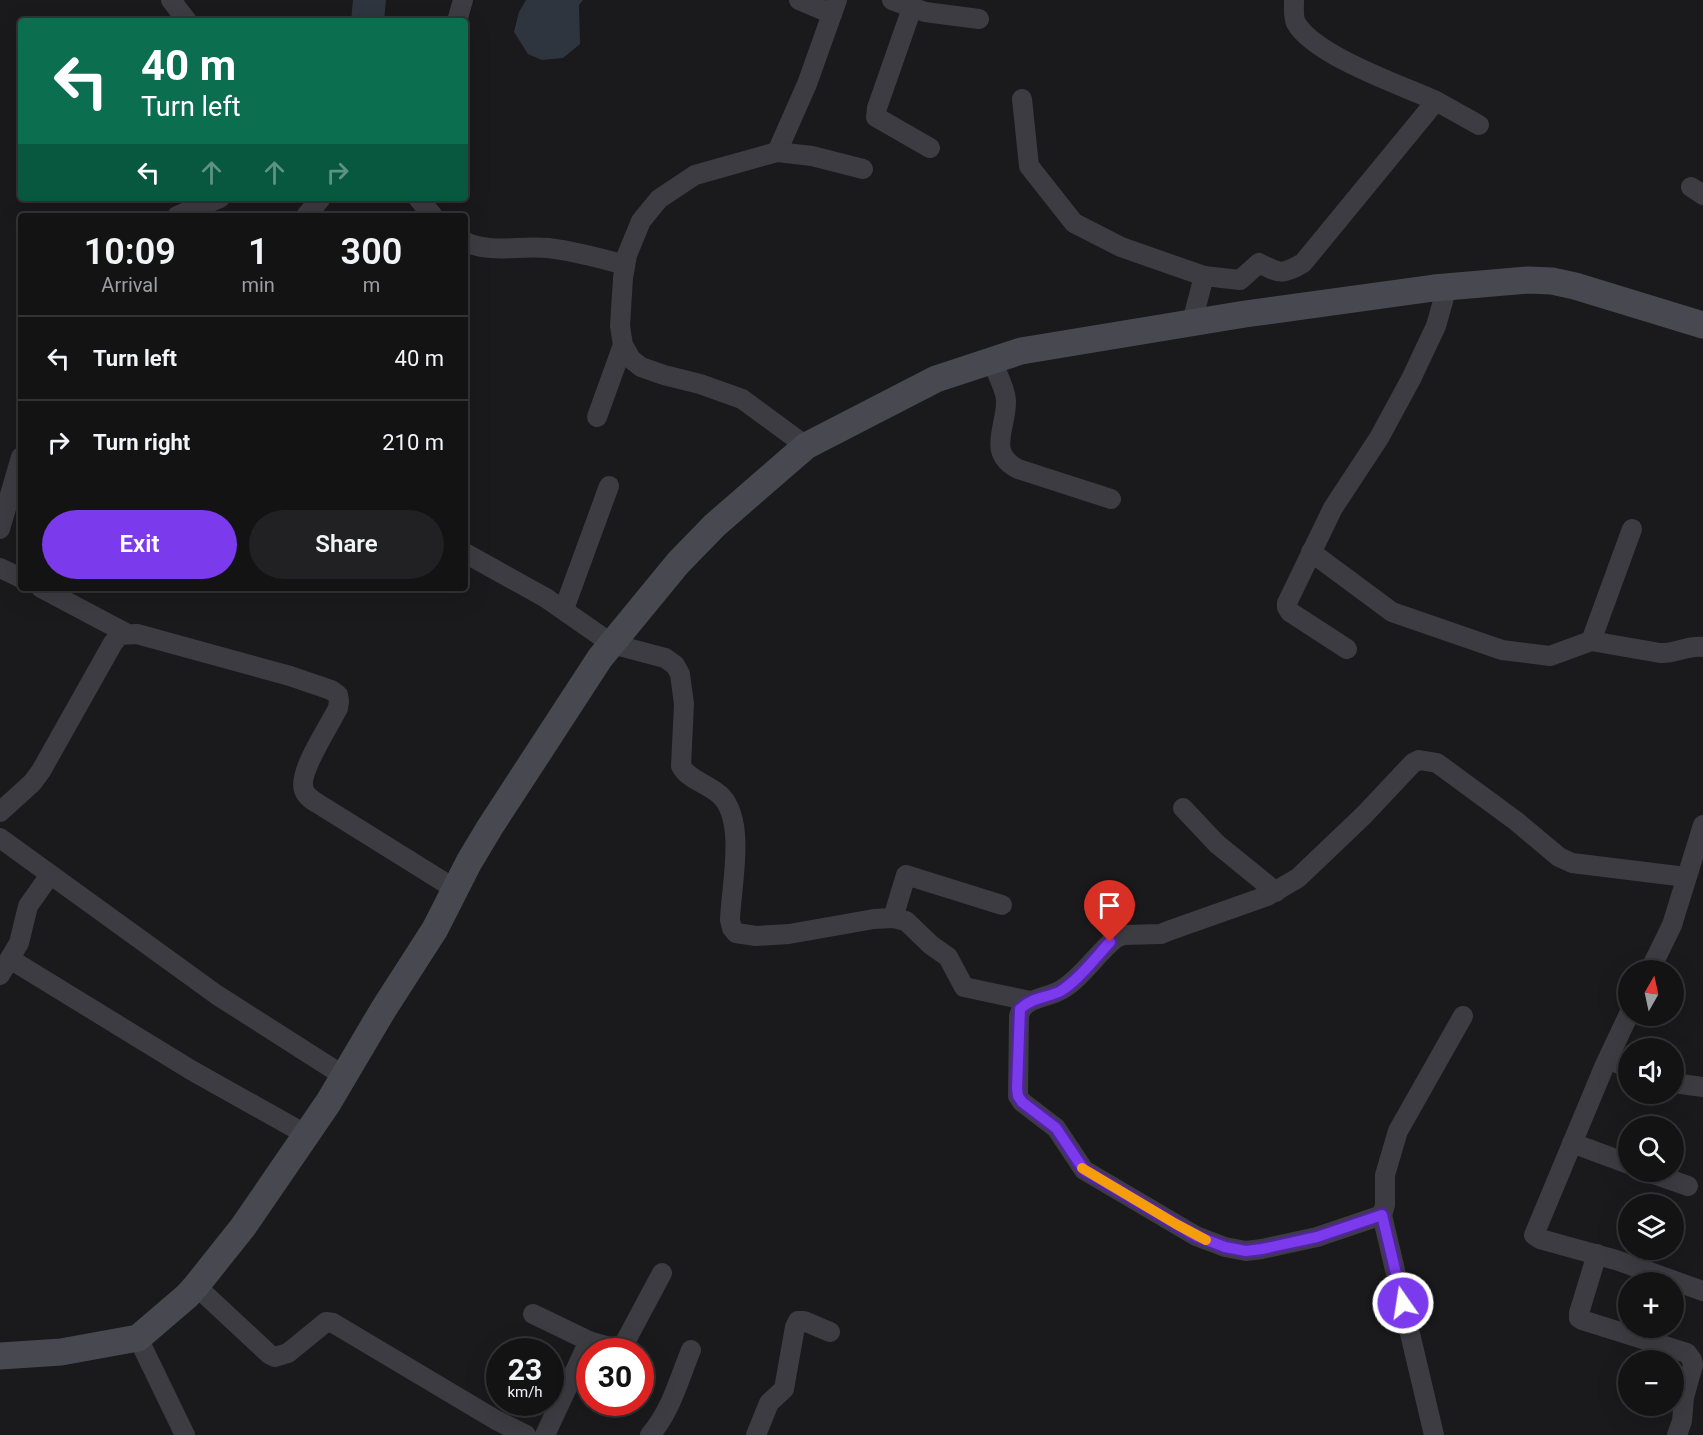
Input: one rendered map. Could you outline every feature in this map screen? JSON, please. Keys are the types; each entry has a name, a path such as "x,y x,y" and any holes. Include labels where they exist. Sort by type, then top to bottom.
{"street":[{"path":"171,0 185,18"},
{"path":"458,18 463,0"},
{"path":"777,152 807,84 835,7 798,0"},
{"path":"892,0 912,8 943,15 979,19"},
{"path":"1294,0 1296,22 1319,46 1359,67 1436,101 1479,125"},
{"path":"912,8 877,108 876,117 930,148"},
{"path":"1022,99 1029,166 1074,223 1121,247 1204,276 1240,279 1259,263 1277,272 1285,273 1302,263 1436,101"},
{"path":"806,446 742,399 700,384 664,375 642,367 631,359 623,345 620,326 625,265 641,221 659,199 695,175 777,152 812,156 863,169"},
{"path":"184,213 213,201"},
{"path":"308,213 318,201"},
{"path":"421,201 431,213"},
{"path":"468,243 489,249 545,248 567,251 625,265"},
{"path":"1192,322 1204,276"},
{"path":"0,1356 61,1352 138,1338 188,1296 243,1227 307,1135 435,929 490,827 612,644 678,563 715,525 806,446 936,379 1021,351 1192,322 1447,287 1528,280 1552,281 1703,325"},
{"path":"1347,649 1290,612 1287,607 1311,552 1338,500 1376,444 1411,379 1434,332 1447,287"},
{"path":"597,417 623,345"},
{"path":"991,360 1006,398 1000,446 1002,456 1008,464 1111,499"},
{"path":"0,530 18,467"},
{"path":"564,609 609,486"},
{"path":"1591,641 1632,529"},
{"path":"1311,552 1392,612 1502,650 1550,656 1591,641 1671,654 1693,647 1703,647"},
{"path":"468,555 564,609 612,644 665,658 675,665 680,674 684,704 681,766 689,775 717,792 724,799 733,822 735,847 730,920 736,933 756,936 789,934 856,922 893,918 906,921 931,945 948,957 964,987 1030,1001"},
{"path":"0,568 18,577"},
{"path":"47,591 126,633 137,634 290,676 331,690 338,695 338,708 306,769 302,781 304,790 309,797 325,808 455,889"},
{"path":"0,812 32,783 41,771 113,644 120,635 126,633"},
{"path":"1382,1215 1317,1237 1246,1251 1225,1247 1196,1236 1094,1177 1078,1163 1056,1128 1022,1102 1018,1096 1020,1009 1030,1001 1059,991 1071,983 1116,938 1124,935 1161,934 1276,892 1298,878 1364,815 1413,763 1419,760 1437,763 1516,821 1559,857 1572,863 1686,877"},
{"path":"1183,808 1226,851 1276,892"},
{"path":"1655,960 1671,925 1703,825"},
{"path":"0,838 217,995 344,1076"},
{"path":"51,875 28,906 22,934 5,967 307,1135"},
{"path":"893,918 906,875 1002,905"},
{"path":"1434,1435 1382,1215 1385,1205 1384,1183 1398,1131 1463,1016"},
{"path":"1623,1026 1534,1235 1540,1239 1597,1254 1703,1291"},
{"path":"1608,1059 1618,1063"},
{"path":"1684,1084 1703,1087"},
{"path":"1572,1143 1618,1160"},
{"path":"1677,1182 1688,1186"},
{"path":"1597,1254 1579,1318 1687,1353 1692,1360 1693,1365 1684,1397 1682,1421 1677,1435"},
{"path":"627,1338 662,1273"},
{"path":"196,1286 268,1354 275,1357 288,1353 326,1322 333,1323 496,1420 526,1435"},
{"path":"533,1314 583,1338"},
{"path":"756,1435 769,1403 784,1389 795,1327 798,1322 804,1321 830,1332"},
{"path":"138,1338 185,1435"},
{"path":"650,1435 666,1412 691,1350"},
{"path":"545,1435 576,1369"}],"shaded area":[{"path":"353,0 386,0 384,18 351,18"},
{"path":"526,0 583,0 579,5 580,44 563,58 542,60 528,54 514,32 519,12"}],"slow traffic":[{"path":"1082,1168 1206,1240"}],"route":[{"path":"1110,942 1071,983 1059,991 1030,1001 1020,1009 1017,1088 1022,1102 1056,1128 1084,1170 1196,1236 1225,1247 1246,1251 1262,1249 1317,1237 1382,1215 1403,1303"}]}
